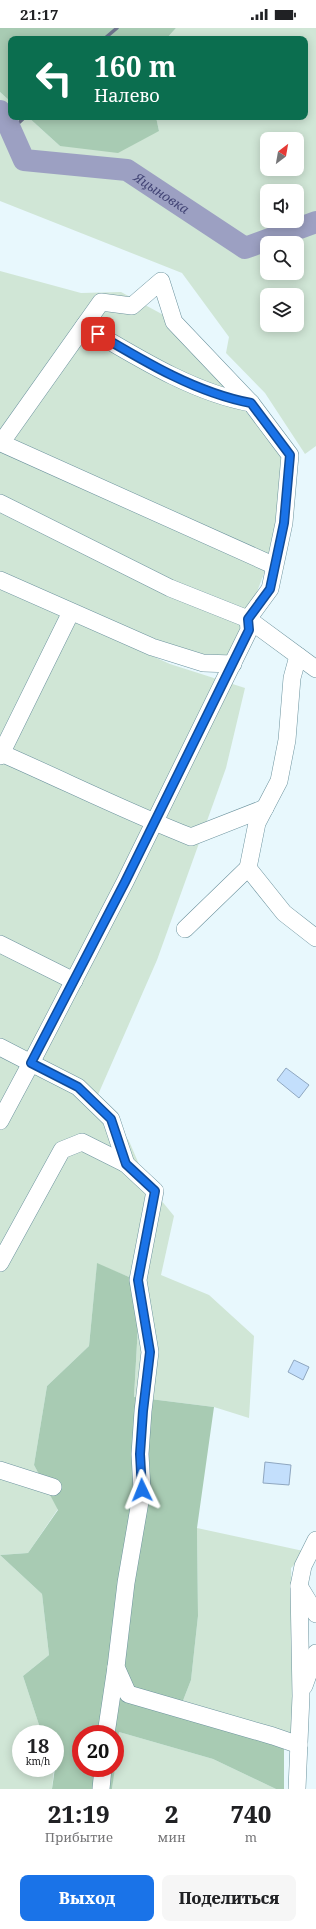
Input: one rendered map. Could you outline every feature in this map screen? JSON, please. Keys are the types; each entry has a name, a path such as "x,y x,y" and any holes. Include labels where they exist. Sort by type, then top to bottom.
{"street":[{"path":"0,1121 74,981 154,823 249,630 248,619 270,589 275,566 284,523 290,455 251,403 174,322 161,281 132,306 101,302 0,443 275,566"},
{"path":"84,326 152,366 229,399 251,403"},
{"path":"0,503 170,588 248,619 316,669"},
{"path":"0,580 152,647 204,662 232,664"},
{"path":"71,612 1,754 154,823 191,837 265,808"},
{"path":"185,929 248,868 257,823 279,781 287,740 292,678 298,656"},
{"path":"248,868 284,913 316,938"},
{"path":"0,944 74,981"},
{"path":"0,1047 78,1087 111,1119 126,1164"},
{"path":"0,1263 62,1150 82,1142 126,1164 155,1191 138,1280 150,1352 143,1411 140,1454 142,1490 126,1583 107,1725"},
{"path":"0,1470 52,1487"},
{"path":"297,1789 301,1696 299,1586 303,1566 316,1540"},
{"path":"299,1586 316,1614"},
{"path":"301,1696 316,1653"},
{"path":"116,1667 128,1694 299,1744"},
{"path":"101,1789 102,1777"}],"green space":[{"path":"0,28 176,28 169,36 8,36 8,99 0,92"},
{"path":"176,28 316,28 316,446 305,454 265,393 226,353 229,337 182,273 0,201 0,92 8,99 8,120 31,120 60,146 159,131 157,120 308,120 308,36 169,36"},
{"path":"31,120 157,120 159,131 118,153 60,146"},
{"path":"0,271 81,293 121,292 171,319 282,456 274,547 233,655 213,658 174,652 0,573"},
{"path":"0,588 170,664 245,688 226,768 157,960 97,1097 129,1141 147,1183 174,1216 161,1275 209,1295 254,1336 249,1418 214,1407 134,1397 138,1325 129,1277 97,1264 89,1346 47,1386 34,1465 58,1509 28,1553 0,1555"},
{"path":"97,1263 129,1277 138,1325 134,1397 214,1407 197,1528 198,1616 191,1680 177,1716 284,1748 284,1789 276,1789 213,1759 124,1733 124,1725 72,1725 72,1777 114,1777 112,1789 52,1789 54,1777 64,1777 64,1725 39,1725 23,1676 49,1655 42,1594 0,1555 28,1553 58,1510 34,1465 47,1386 89,1346"},
{"path":"197,1528 308,1552 291,1568 296,1735 177,1716 191,1680 198,1616"},
{"path":"0,1555 42,1594 49,1655 23,1676 39,1725 12,1725 12,1777 53,1777 52,1789 0,1789"},
{"path":"124,1733 213,1759 276,1789 112,1789 113,1777 124,1777"}],"building":[{"path":"286,1068 309,1085 299,1098 277,1080"},
{"path":"294,1360 309,1367 303,1380 288,1372"},
{"path":"265,1462 291,1465 289,1485 263,1483"}],"waterway":[{"path":"108,36 117,28"},
{"name":"Яцыновка","path":"0,111 4,115 24,160 127,170 245,248 316,222"},
{"path":"11,130 22,120"}],"route":[{"path":"98,334 152,366 229,399 251,403 290,455 284,523 270,589 248,619 249,630 125,882 31,1063 78,1087 111,1119 126,1164 155,1191 138,1280 150,1352 143,1411 140,1454 142,1490"}]}
